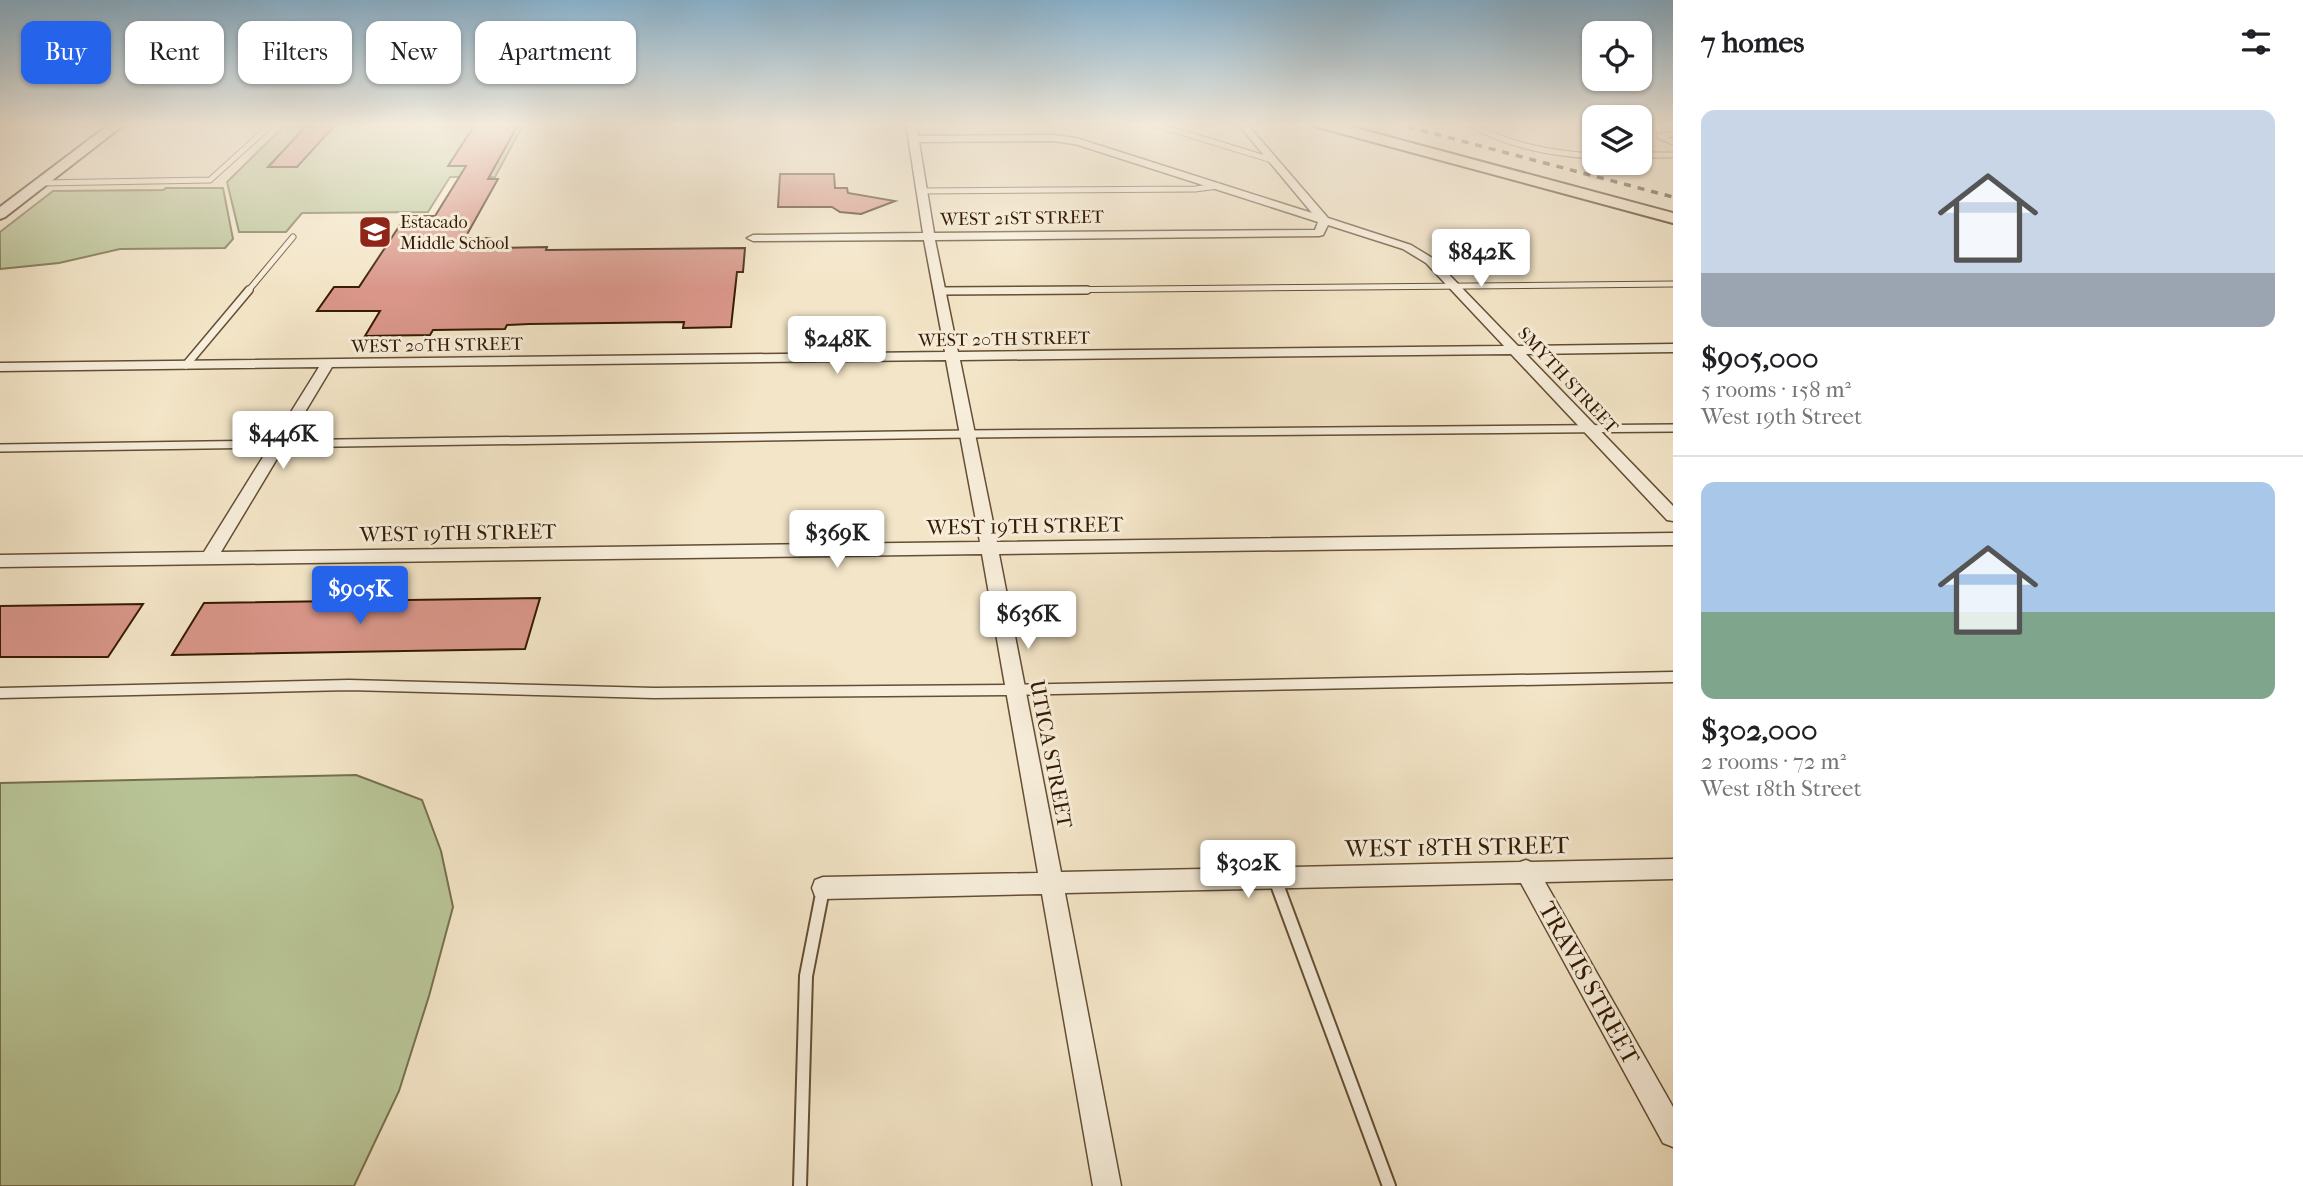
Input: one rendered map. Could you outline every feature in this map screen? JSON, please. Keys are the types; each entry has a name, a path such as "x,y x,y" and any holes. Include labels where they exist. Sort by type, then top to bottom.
{"main road":[{"path":"1525,178 1673,218"}],"street":[{"path":"4,209 47,178"},
{"name":"UTICA STREET","path":"920,178 1107,1186"},
{"name":"SMYTH STREET","path":"1194,178 1420,253 1455,286 1673,516"},
{"path":"1288,178 1324,220"},
{"name":"WEST 21ST STREET","path":"753,238 1319,233 1324,220"},
{"name":"WEST 20TH STREET","path":"0,367 1673,348"},
{"path":"208,559 328,363"},
{"name":"WEST 19TH STREET","path":"0,561 1673,539"},
{"name":"WEST 18TH STREET","path":"823,888 1526,870 1673,869"},
{"name":"TRAVIS STREET","path":"1526,870 1665,1103 1673,1133"}],"lane":[{"path":"41,183 213,178"},
{"path":"922,191 1195,189 1218,186"},
{"path":"186,365 293,237"},
{"path":"940,291 1673,284"},
{"path":"0,448 968,434 1673,428"},
{"path":"0,693 349,685 654,693 1006,690 1673,677"},
{"path":"1275,878 1389,1186"},
{"path":"800,1186 806,975 823,888"}],"green space":[{"path":"231,178 449,178 428,212 302,213 286,232 239,232 227,182"},
{"path":"223,188 233,239 225,248 120,249 59,263 0,269 0,232 53,191"},
{"path":"356,775 422,800 441,851 453,907 399,1091 354,1186 0,1186 0,783"}],"building":[{"path":"458,178 498,179 465,238 490,238 485,248 745,248 743,272 737,272 731,327 683,328 684,322 529,324 507,325 505,329 433,330 430,335 365,336 380,311 317,311 334,287 359,287 406,216 435,216"},
{"path":"780,178 834,178 835,188 847,188 848,193 895,201 861,214 840,212 832,207 778,207"},
{"path":"540,598 525,649 172,655 204,603"},
{"path":"143,604 108,657 0,657 0,606"}],"railway":[{"path":"1603,178 1673,197"}],"place":[{"name":"Estacado Middle School","path":"375,232"}]}
